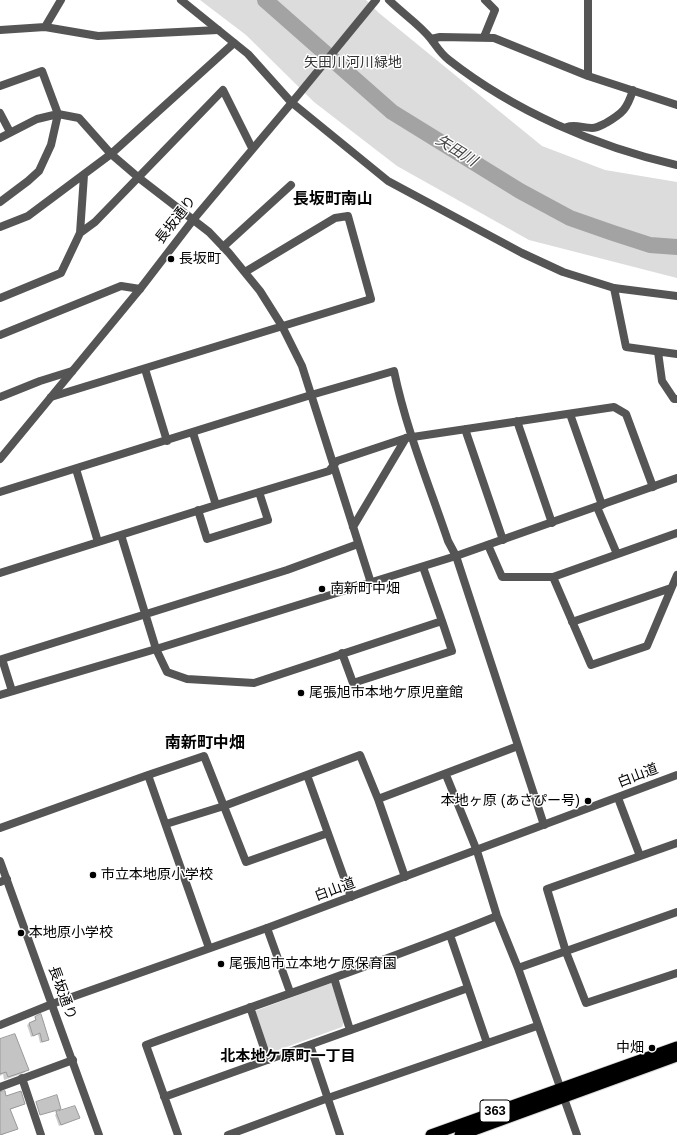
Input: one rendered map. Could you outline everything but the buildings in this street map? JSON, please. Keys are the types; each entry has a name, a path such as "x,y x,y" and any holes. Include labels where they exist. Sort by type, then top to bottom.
{"highway":[{"name":"363","path":"460,1135 677,1047"},
{"name":"363","path":"431,1135 677,1056"}],"street":[{"path":"45,27 61,0"},
{"path":"181,0 248,54 291,102 388,181 522,253 564,272 614,288 677,296"},
{"name":"長坂通り","path":"0,459 140,289 192,220 291,102 300,94 376,0"},
{"path":"389,0 431,39 436,48 449,60 495,91 539,115 566,127 625,150 677,165"},
{"path":"484,37 495,10 485,0"},
{"path":"588,0 588,76"},
{"path":"0,30 45,27 98,36 218,30"},
{"path":"431,39 440,37 494,38 588,76 677,104"},
{"path":"0,227 28,216 111,154 234,43"},
{"path":"0,86 42,71 58,114 51,145 39,171 0,202"},
{"path":"80,233 95,222 139,178 223,90 252,148"},
{"path":"566,127 594,128 605,123 621,114 630,102 633,90"},
{"path":"0,113 10,132"},
{"path":"0,138 37,119 58,114 79,118 111,154 139,178 209,232 260,291 282,326 302,366 371,583"},
{"path":"0,298 61,273 80,233 84,175"},
{"path":"223,248 291,185"},
{"path":"51,396 145,369 371,298 348,216 335,218 244,272"},
{"path":"0,335 121,286 140,289"},
{"path":"614,288 626,347 677,354"},
{"path":"658,352 662,381 674,399 677,399"},
{"path":"145,369 167,441"},
{"path":"0,397 40,380 72,371"},
{"path":"0,492 193,433 311,394 394,371 409,438 448,541 456,556 544,825"},
{"path":"0,573 216,504 329,471 337,461 409,438 614,407 626,414 653,487"},
{"path":"570,414 617,554"},
{"path":"517,421 552,523"},
{"path":"465,429 503,540"},
{"path":"193,433 216,504"},
{"path":"353,527 409,438"},
{"path":"76,469 98,542"},
{"path":"0,695 423,567 677,478"},
{"path":"198,510 207,539 268,520 259,492"},
{"path":"488,545 502,577 553,577 677,533"},
{"path":"121,535 156,649 167,672 187,680 254,683 442,621"},
{"path":"12,691 2,659 287,570 358,544"},
{"path":"342,653 353,683 452,651 423,567"},
{"path":"553,577 591,665 647,646 677,575"},
{"path":"572,622 671,588"},
{"path":"378,799 446,775 518,746"},
{"path":"166,824 224,806 360,755 378,799 405,877"},
{"path":"0,828 204,756 246,862 328,833"},
{"path":"307,774 351,897"},
{"path":"148,775 209,948"},
{"path":"446,775 476,851 497,916 518,968 576,1135"},
{"name":"白山道","path":"0,1025 52,1004 267,928 677,775"},
{"path":"618,798 640,856"},
{"path":"677,843 547,889 566,952 586,1003 677,973"},
{"name":"長坂通り","path":"0,861 3,881 52,1004 99,1135"},
{"path":"518,968 677,912"},
{"path":"178,1135 146,1045 290,992 334,978 497,916"},
{"path":"267,928 290,992"},
{"path":"450,935 487,1043"},
{"path":"334,978 350,1030"},
{"path":"164,1097 468,988"},
{"path":"250,1007 268,1060"},
{"path":"228,1135 328,1098 537,1026"},
{"path":"310,1044 340,1135"},
{"path":"0,1086 73,1060"},
{"path":"22,1078 41,1135"}],"green space":[{"name":"矢田川河川緑地","path":"200,0 366,0 379,13 542,146 605,170 677,182 677,278 529,240 397,166 314,102 246,35"},
{"path":"331,983 344,1022 342,1027 270,1053 255,1011"}],"waterway":[{"name":"矢田川","path":"265,0 392,112 520,191 570,218 650,245 677,247"}],"place":[{"name":"長坂町","path":"171,259"},
{"name":"南新町中畑","path":"322,589"},
{"name":"尾張旭市本地ケ原児童館","path":"301,693"},
{"name":"本地ヶ原 (あさぴー号)","path":"588,801"},
{"name":"市立本地原小学校","path":"93,875"},
{"name":"本地原小学校","path":"21,933"},
{"name":"尾張旭市立本地ケ原保育園","path":"221,964"},
{"name":"中畑","path":"652,1048"}],"district":[{"name":"長坂町南山","path":"333,200"},
{"name":"南新町中畑","path":"205,744"},
{"name":"北本地ケ原町一丁目","path":"288,1057"}]}
